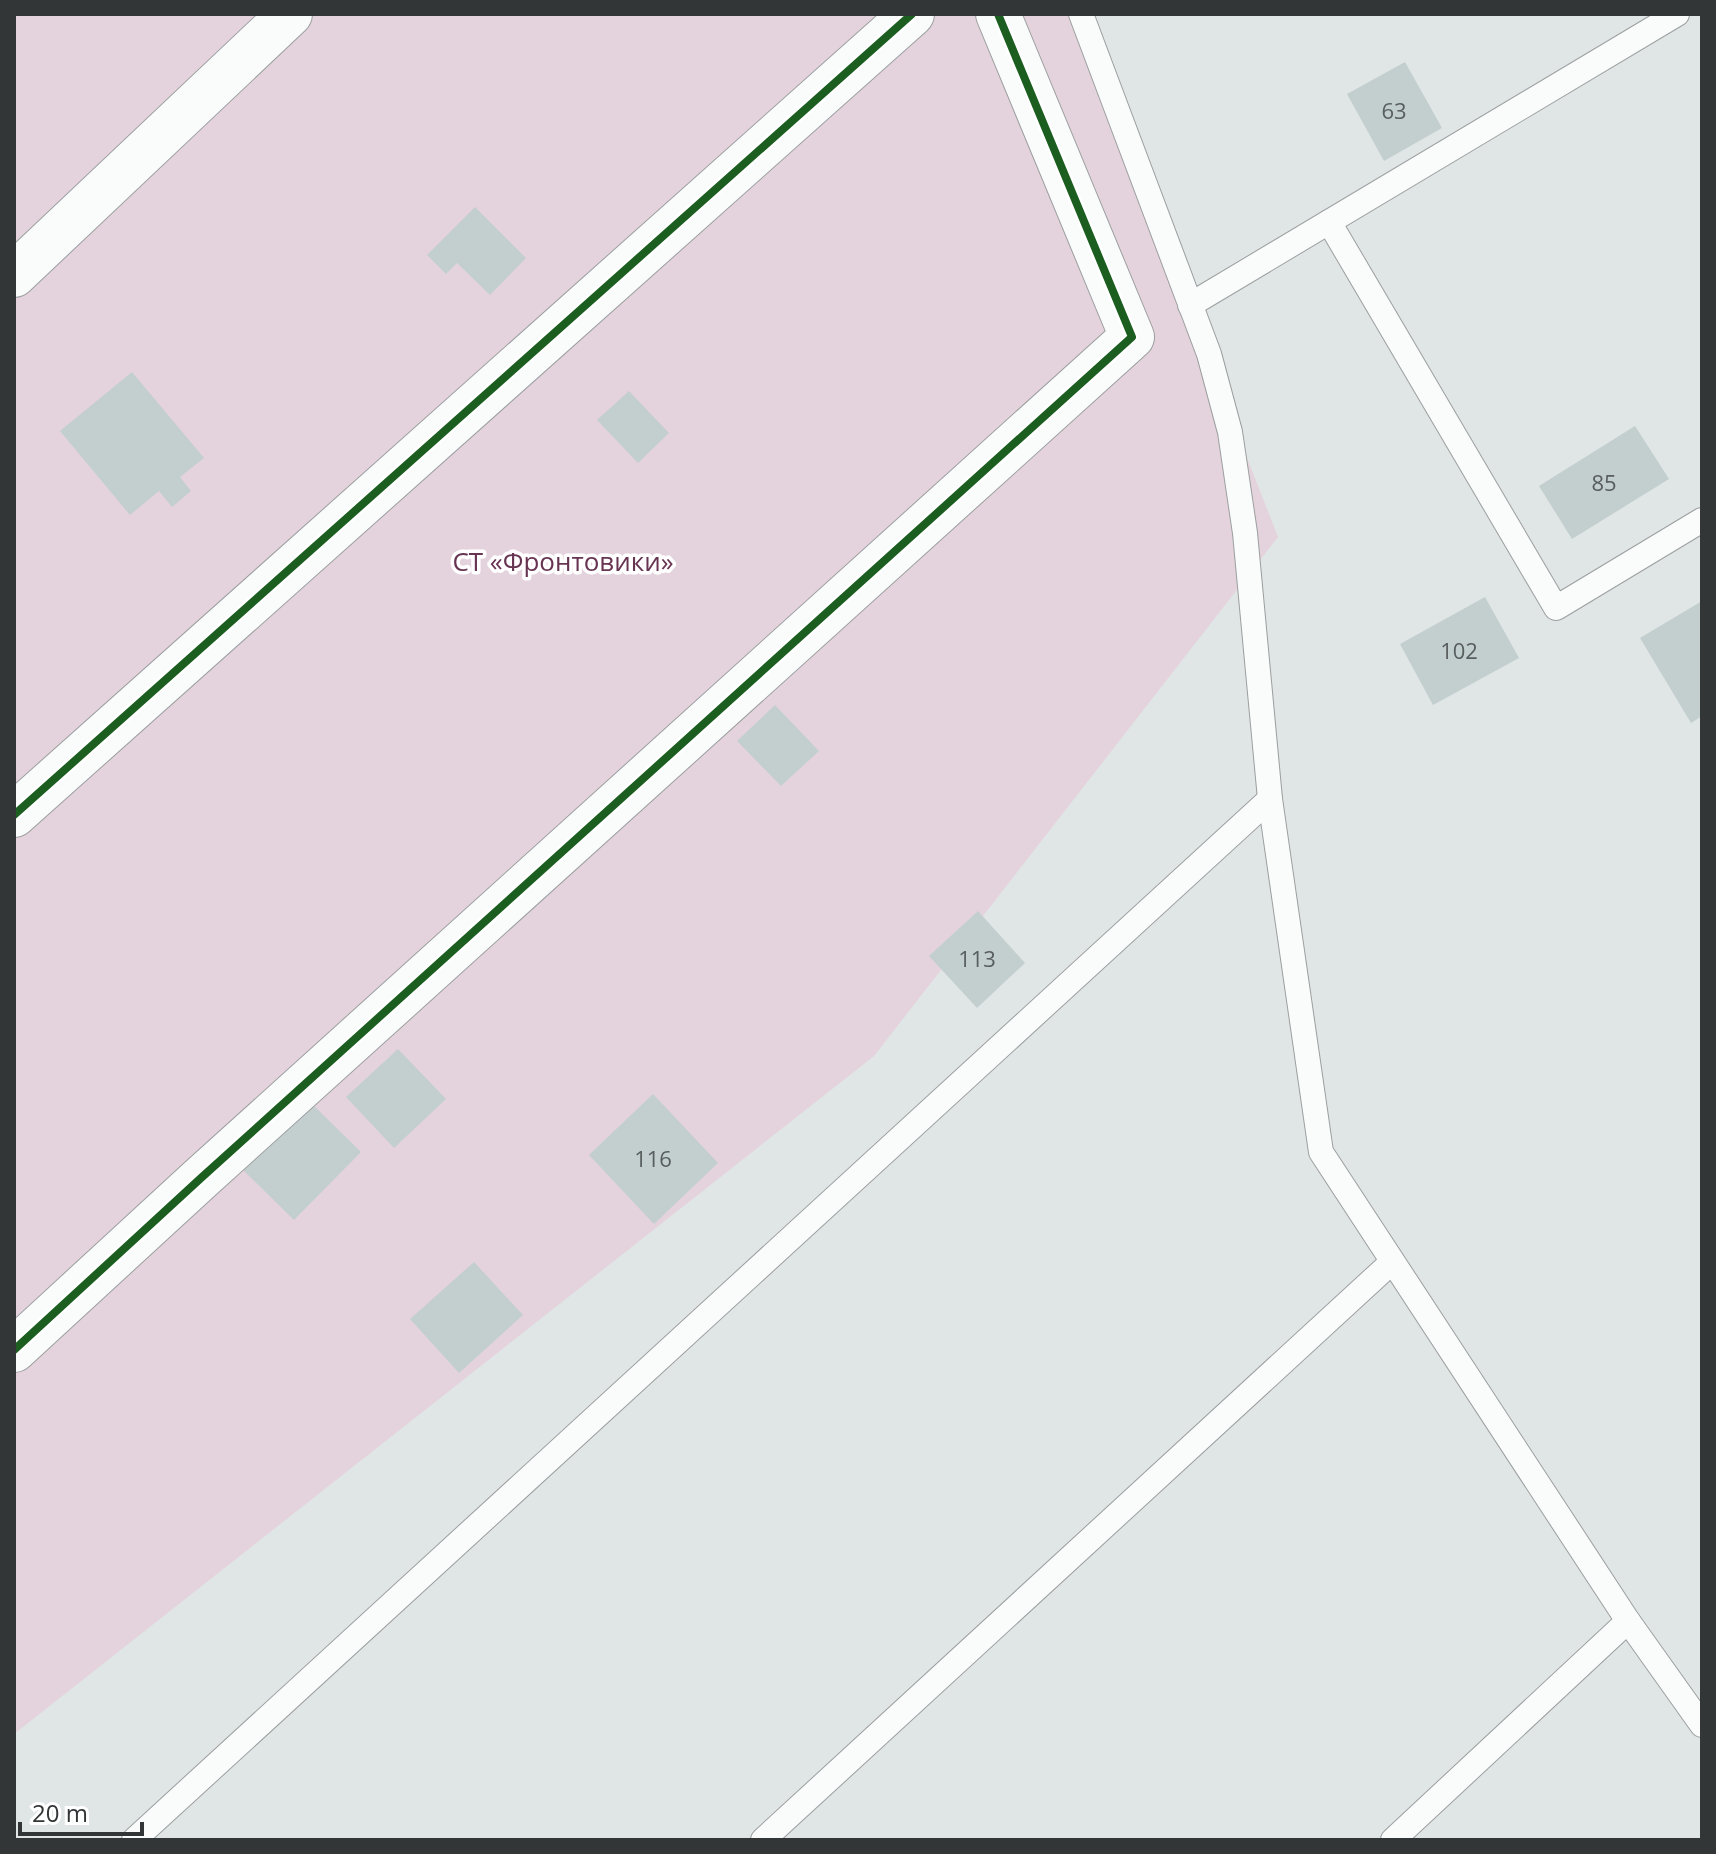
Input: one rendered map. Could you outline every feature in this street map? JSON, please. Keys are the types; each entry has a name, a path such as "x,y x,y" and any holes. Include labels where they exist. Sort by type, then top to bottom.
{"street":[{"path":"14,275 290,14"},
{"path":"14,815 912,14"},
{"path":"14,1350 1132,337 998,14"}],"lane":[{"path":"1081,14 1209,354 1230,432 1245,533 1270,799 1321,1152 1628,1621 1702,1725"},
{"path":"1190,305 1677,14"},
{"path":"1329,222 1556,608 1702,520"},
{"path":"134,1840 1270,799"},
{"path":"763,1840 1392,1262"},
{"path":"1393,1840 1628,1621"}],"green space":[{"name":"СТ «Фронтовики»","path":"14,14 1073,14 1278,537 874,1056 14,1734"}],"building":[{"path":"1405,62 1442,128 1384,161 1347,94"},
{"path":"475,207 526,258 490,295 457,263 446,274 427,255"},
{"path":"132,372 204,458 180,477 191,491 172,507 159,491 130,515 60,431"},
{"path":"629,391 669,433 638,463 597,420"},
{"path":"1635,426 1669,479 1572,539 1539,486"},
{"path":"1485,597 1519,658 1433,705 1400,644"},
{"path":"1702,601 1702,716 1691,723 1640,638"},
{"path":"775,705 819,751 781,786 737,741"},
{"path":"978,911 1025,963 977,1008 929,956"},
{"path":"398,1049 446,1099 394,1148 346,1097"},
{"path":"653,1094 718,1163 654,1224 589,1155"},
{"path":"309,1101 361,1152 294,1220 242,1169"},
{"path":"474,1262 523,1315 459,1373 410,1319"}],"cycle path":[{"path":"14,815 912,14"},
{"path":"14,1350 1132,337 998,14"}]}
